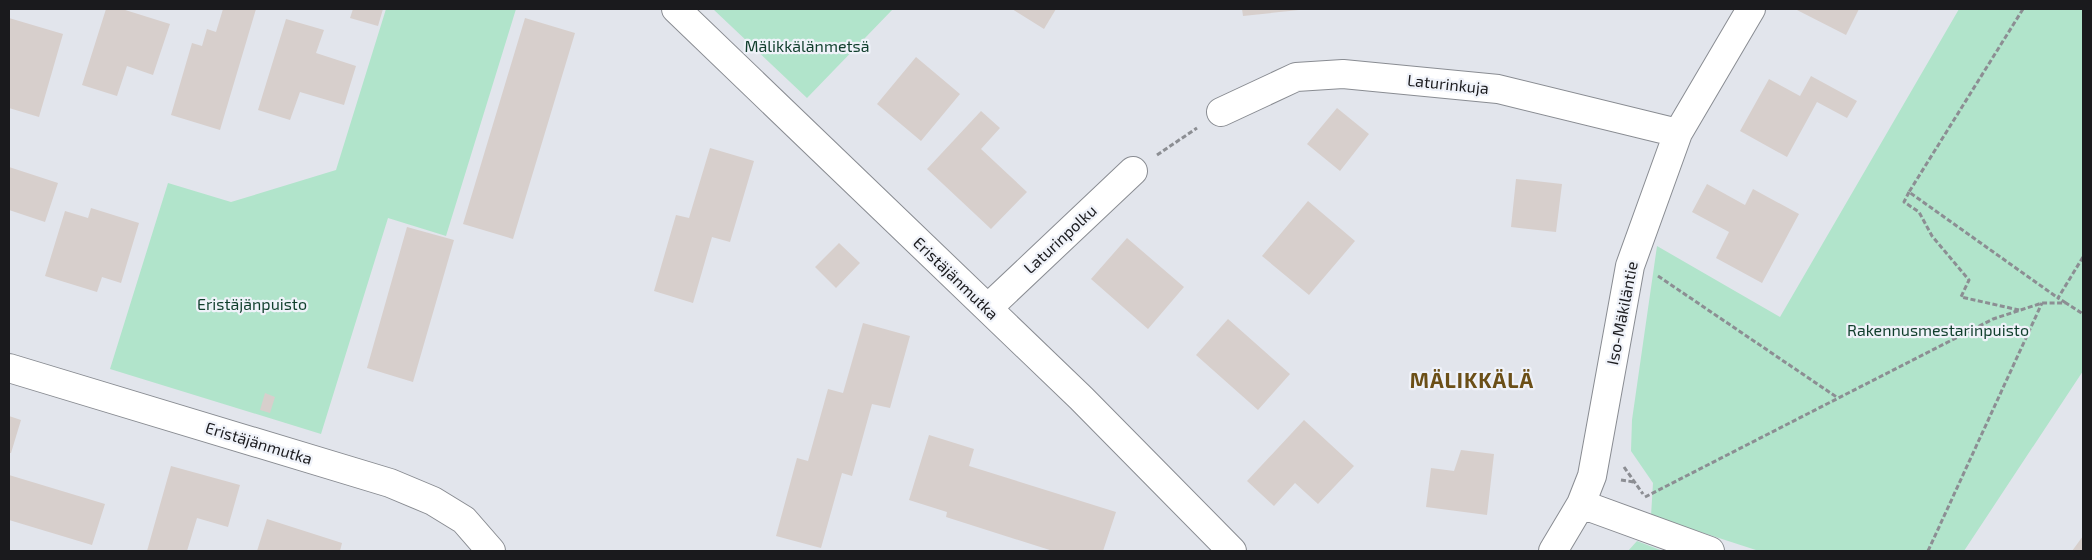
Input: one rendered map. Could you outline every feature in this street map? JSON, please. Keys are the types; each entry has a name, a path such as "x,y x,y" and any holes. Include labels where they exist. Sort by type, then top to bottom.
{"street":[{"name":"Eristäjänmutka","path":"676,9 1081,398 1232,551"},
{"name":"Iso-Mäkiläntie","path":"1553,551 1581,504 1592,476 1630,266 1678,133 1751,9"},
{"name":"Laturinkuja","path":"1221,112 1296,77 1343,74 1498,89 1678,133"},
{"name":"Laturinpolku","path":"988,308 1133,171"},
{"name":"Eristäjänmutka","path":"9,368 390,483 433,501 464,520 491,551"},
{"path":"1581,504 1710,551"}],"path":[{"path":"2020,310 1961,297 1969,280 1932,236 1919,212 1904,202 2023,9"},
{"path":"1133,171 1221,112"},
{"path":"1909,192 2083,314"},
{"path":"2058,298 2083,257"},
{"path":"1653,273 1838,398"},
{"path":"1623,466 1644,497 1993,319 2042,303 2066,303"},
{"path":"1928,551 2042,303"}],"green space":[{"name":"Eristäjänpuisto","path":"386,9 516,9 446,236 388,218 321,434 110,369 168,183 231,202 336,170"},
{"name":"Mälikkälänmetsä","path":"713,9 893,9 807,98"},
{"name":"Rakennusmestarinpuisto","path":"1959,9 2083,9 2083,371 1964,551 1759,551 1651,516 1653,483 1631,451 1632,420 1657,246 1780,317"},
{"path":"1637,541 1663,551 1628,551"}],"building":[{"path":"106,9 122,9 170,24 153,75 127,66 117,96 82,85"},
{"path":"223,9 256,9 220,130 171,115 192,43 202,46 207,29 216,32"},
{"path":"353,9 383,9 378,26 350,18"},
{"path":"1012,9 1056,9 1044,29"},
{"path":"1242,9 1299,9 1299,10 1243,16"},
{"path":"1795,9 1859,9 1846,35"},
{"path":"9,18 63,34 39,117 9,108"},
{"path":"525,18 575,33 513,239 463,224"},
{"path":"286,19 324,30 316,53 356,66 344,105 300,92 290,120 258,110"},
{"path":"916,57 960,94 921,141 877,104"},
{"path":"1811,76 1857,101 1847,118 1817,102 1787,157 1740,131 1769,79 1800,96"},
{"path":"1337,108 1369,134 1340,171 1307,144"},
{"path":"981,111 1000,128 981,149 1027,192 991,229 927,169"},
{"path":"710,148 754,161 730,242 712,237 693,303 654,291 676,215 689,218"},
{"path":"9,167 58,183 45,222 9,210"},
{"path":"1516,179 1562,184 1556,232 1511,227"},
{"path":"1707,184 1745,205 1753,189 1799,214 1762,283 1716,258 1729,232 1692,212"},
{"path":"1308,201 1355,241 1309,295 1262,256"},
{"path":"91,208 139,223 121,283 102,277 97,292 45,276 65,211 88,218"},
{"path":"407,227 454,240 413,382 367,368"},
{"path":"1127,238 1184,287 1148,329 1091,279"},
{"path":"839,243 860,263 836,288 815,267"},
{"path":"1228,319 1290,374 1258,410 1196,355"},
{"path":"863,323 910,336 890,408 872,404 852,476 842,473 821,548 776,536 797,458 808,461 828,389 843,393"},
{"path":"265,393 275,397 270,413 260,410"},
{"path":"9,416 21,420 11,453 9,453"},
{"path":"1304,420 1354,466 1318,504 1295,483 1274,506 1247,481"},
{"path":"929,435 974,449 969,466 1116,512 1103,551 1053,551 946,517 947,512 909,500"},
{"path":"1461,450 1494,454 1487,515 1426,507 1431,468 1454,471"},
{"path":"171,466 240,485 228,527 197,518 187,551 147,551"},
{"path":"9,475 105,504 92,545 9,520"},
{"path":"267,519 342,543 340,551 257,551"},
{"path":"2083,536 2083,551 2072,551"}],"district":[{"name":"MÄLIKKÄLÄ","path":"1472,381"}]}
